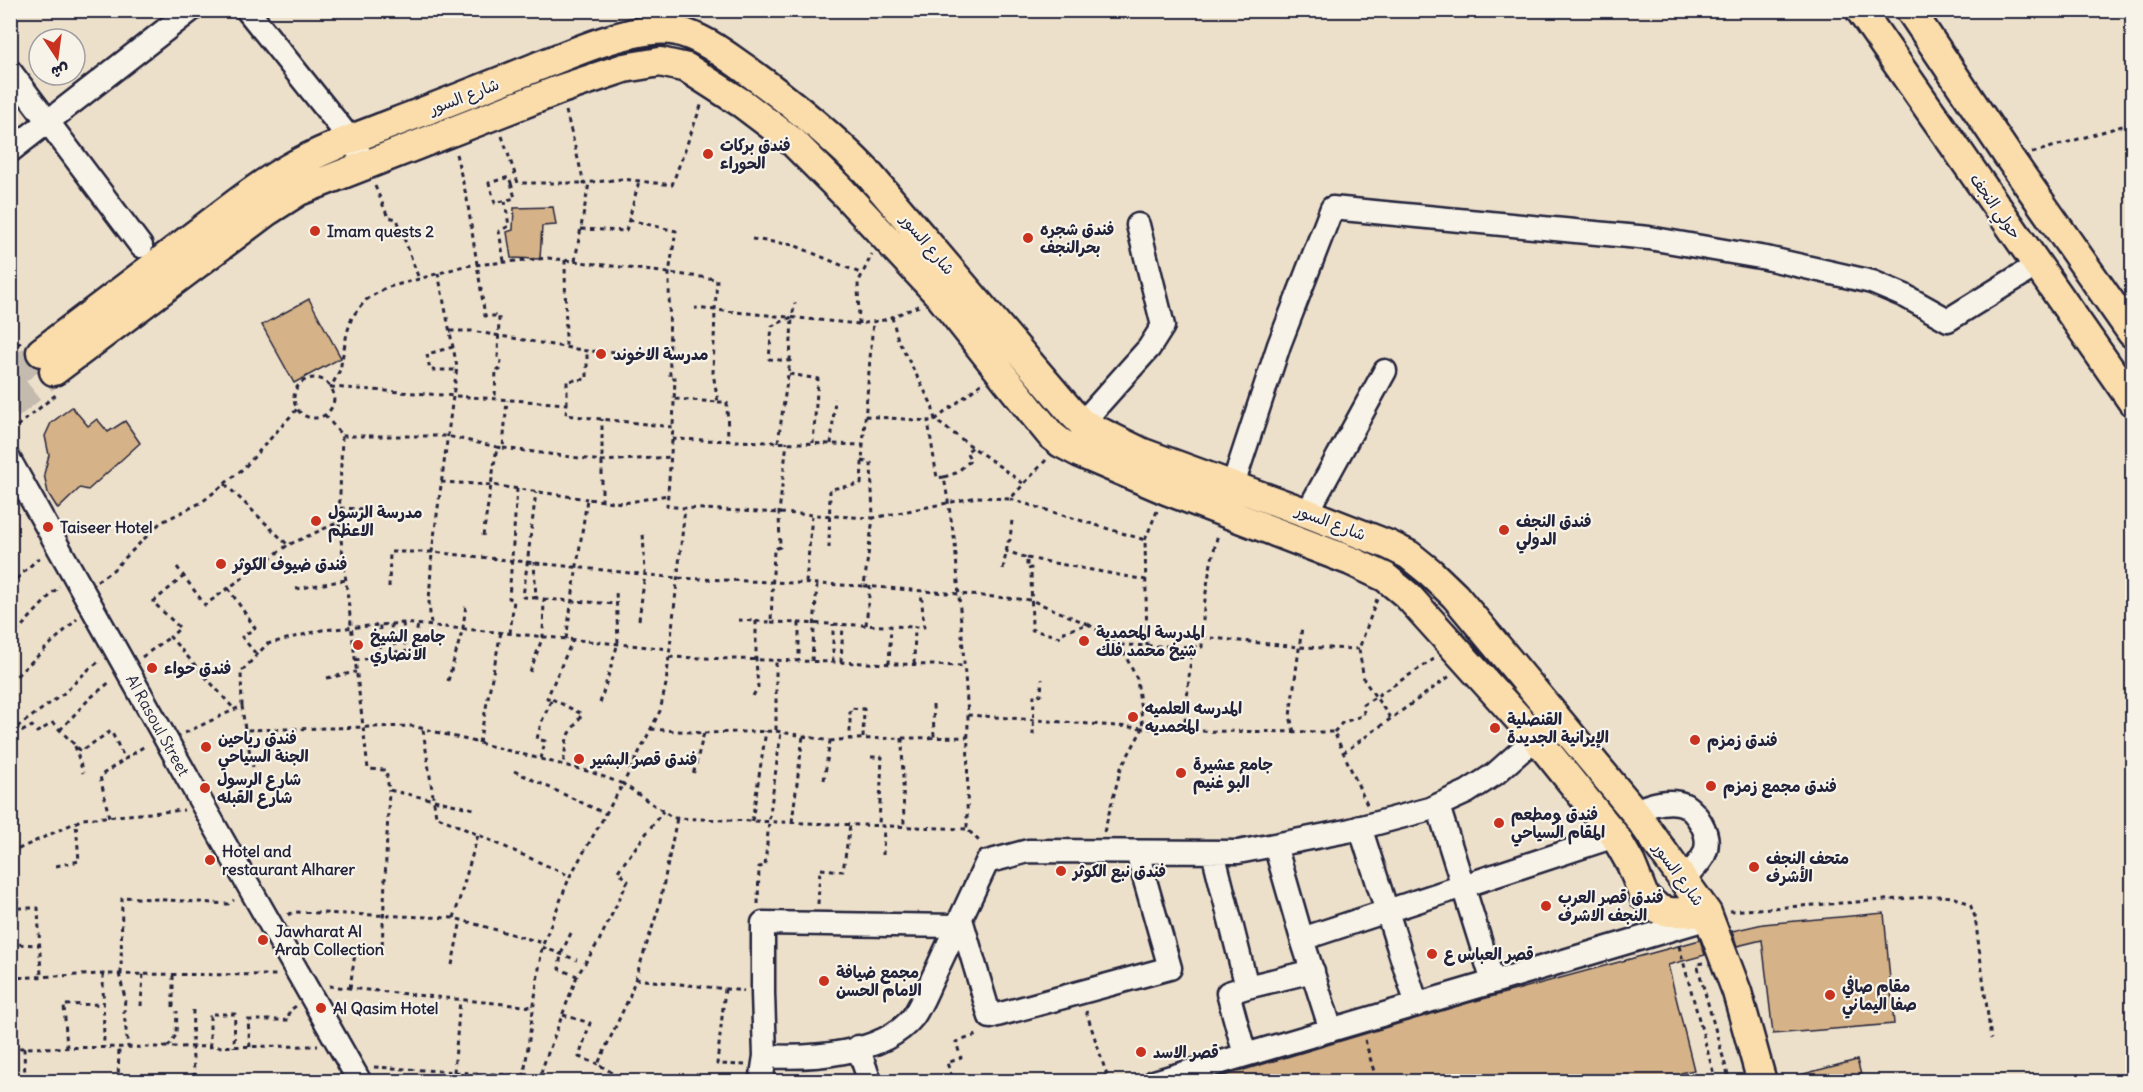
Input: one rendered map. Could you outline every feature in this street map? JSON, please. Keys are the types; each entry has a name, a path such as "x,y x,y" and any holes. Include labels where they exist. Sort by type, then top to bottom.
{"main road":[{"name":"حولي النجف","path":"1860,10 2133,401"},
{"path":"1910,10 2010,159 2133,333"},
{"name":"شارع السور","path":"1708,916 1660,910 1644,896 1632,864 1615,836 1536,738 1407,595 1385,577 1351,561 1166,490 1061,443 1051,435 939,296 843,192 793,142 743,104 687,68 660,62 624,68 561,89 299,191 48,362 265,184 289,168 351,140 584,49 640,31 660,29 689,35 723,53 769,86 842,146 1082,423 1135,450 1389,545 1409,555 1455,596 1634,811 1708,916 1737,992 1762,1082"}],"street":[{"path":"10,152 191,10"},
{"path":"247,10 351,140 366,164"},
{"path":"10,71 141,246"},
{"path":"1223,512 1279,345 1332,208 1649,238 1766,258 1872,282 1905,296 1948,320 2037,265"},
{"path":"1082,423 1149,348 1163,326 1138,225"},
{"path":"1307,513 1385,371"},
{"name":"Al Rasoul Street","path":"10,461 204,809 356,1074"},
{"path":"959,922 763,923 763,1068 858,1047 892,1035 901,1029 913,1016 959,922 987,862 1028,851 1238,852 1368,825 1438,806 1467,792 1495,774 1557,717"},
{"path":"1634,811 1653,804 1674,803 1685,806 1697,816 1707,833 1707,849 1696,868 1683,879"},
{"path":"1438,806 1492,982"},
{"path":"1368,825 1387,911 1417,1005"},
{"path":"1302,939 1615,836"},
{"path":"1275,845 1331,1030"},
{"path":"959,922 990,1017 1170,968 1137,852"},
{"path":"1213,852 1247,987"},
{"path":"1154,1082 1674,929 1708,916"},
{"path":"1245,1055 1228,993 1313,971"},
{"path":"858,1047 870,1082"}],"path":[{"path":"511,183 517,181 518,183 589,183 623,179 672,185 709,81"},
{"path":"561,89 584,183"},
{"path":"494,115 517,181"},
{"path":"2010,159 2133,123"},
{"path":"450,132 467,199 485,315 500,316 498,359 501,360 500,370 496,369 495,399"},
{"path":"366,164 388,217 397,219 419,279"},
{"path":"509,177 511,183 515,198 495,203 489,183 509,177"},
{"path":"581,230 626,231 639,181"},
{"path":"575,261 589,183"},
{"path":"504,262 499,231 509,226 505,201"},
{"path":"629,220 676,231 669,273 670,378 675,378 667,506 873,518 977,497 1010,499 1145,540"},
{"path":"859,324 858,283 883,234"},
{"path":"752,239 794,245 862,274"},
{"path":"331,387 340,370 352,317 366,300 385,288 464,266 548,258 717,279 713,373 718,402"},
{"path":"565,260 566,348"},
{"path":"431,625 429,602 432,552 456,370 438,273"},
{"path":"695,308 859,324 892,317 939,296"},
{"path":"778,442 790,361 795,303"},
{"path":"790,361 769,359 772,326 792,317"},
{"path":"892,317 898,340 932,405 935,420 1024,484"},
{"path":"829,548 830,489 861,484 873,322"},
{"path":"450,332 472,331 586,351 670,353"},
{"path":"453,347 427,354 430,370 456,370"},
{"path":"586,351 587,379 567,381 566,415 673,426"},
{"path":"865,416 935,420 999,370"},
{"path":"788,374 818,379 813,443"},
{"path":"318,377 325,380 331,387 334,397 333,404 325,415 319,418 306,417 297,409 293,396 295,389 304,379 318,377"},
{"path":"331,387 567,404"},
{"path":"674,399 728,402 728,440"},
{"path":"831,444 835,399"},
{"path":"503,448 507,400"},
{"path":"10,639 45,600 83,590 113,570 160,523 202,502 225,484 244,468 297,409"},
{"path":"325,415 342,436 339,522 368,770 386,770 389,790 382,948 356,946 351,988"},
{"path":"602,502 603,419"},
{"path":"928,421 938,478 956,473 971,460 966,452 973,447"},
{"path":"342,436 447,436 503,448 602,460 670,457"},
{"path":"672,439 863,445"},
{"path":"771,622 774,549 780,547 779,513 787,442"},
{"path":"1010,499 1061,443"},
{"path":"483,536 497,447"},
{"path":"862,461 871,462 873,518 864,586"},
{"path":"944,477 955,543 957,594 968,715 967,828 996,860"},
{"path":"441,482 492,485 602,502 624,503 668,495"},
{"path":"225,484 288,545"},
{"path":"510,633 514,600 509,598 517,489"},
{"path":"1147,646 1145,540 1166,490"},
{"path":"536,492 523,597 616,604"},
{"path":"566,639 587,500"},
{"path":"340,508 363,509"},
{"path":"523,1082 543,945 570,876 623,784 660,711 670,649 685,508"},
{"path":"1120,645 1202,647 1202,620 1210,563 1223,512"},
{"path":"806,583 812,515"},
{"path":"1004,569 1012,520"},
{"path":"177,567 206,605 288,545 339,522"},
{"path":"639,620 645,574 643,532"},
{"path":"10,585 56,542"},
{"path":"1006,550 1028,558 1146,580"},
{"path":"389,587 390,552 432,552 678,578 870,586 1031,600 1088,624 1120,645 1137,679 1143,728 1121,768 1099,852"},
{"path":"1028,558 1027,568 1031,568 1032,630 1061,637 1064,632 1088,624"},
{"path":"534,562 536,598"},
{"path":"18,727 63,694 90,668 122,659 170,637 180,628 153,602 184,576"},
{"path":"1385,577 1359,649 1364,680 1391,718"},
{"path":"296,589 346,580"},
{"path":"812,661 817,583"},
{"path":"866,625 870,586"},
{"path":"228,588 255,628 243,637 256,655"},
{"path":"10,682 61,633 83,590"},
{"path":"600,703 618,644 616,590"},
{"path":"738,620 924,627 921,591"},
{"path":"530,672 543,636 544,598"},
{"path":"448,681 463,628 466,604"},
{"path":"753,696 758,687 756,621"},
{"path":"253,767 245,730 241,672 267,644 322,630 403,622 670,649"},
{"path":"403,622 406,654"},
{"path":"799,623 800,661"},
{"path":"391,624 392,638 398,655"},
{"path":"355,660 413,653 418,624"},
{"path":"832,662 833,624"},
{"path":"841,662 843,624"},
{"path":"379,657 380,625"},
{"path":"889,664 891,626"},
{"path":"914,664 915,627"},
{"path":"1294,732 1290,716 1302,627"},
{"path":"479,743 501,632"},
{"path":"170,637 235,710"},
{"path":"1202,637 1299,647 1359,649"},
{"path":"563,765 567,738 582,714 547,698 573,639"},
{"path":"380,643 386,641"},
{"path":"1184,731 1192,647"},
{"path":"1334,732 1341,723 1364,715 1363,705 1374,697 1461,655"},
{"path":"1343,753 1391,718 1461,655"},
{"path":"669,657 963,666"},
{"path":"60,730 122,659"},
{"path":"776,660 776,731"},
{"path":"327,678 356,672"},
{"path":"1033,735 1034,694 1041,695 1042,680"},
{"path":"541,759 544,741 537,739 541,723 552,699"},
{"path":"933,705 934,737"},
{"path":"109,817 100,776 165,737 242,706"},
{"path":"850,739 850,708 864,709 863,738"},
{"path":"968,715 1184,731 1334,732"},
{"path":"10,719 21,732 32,726 37,732 53,723 81,751 111,731 125,759"},
{"path":"245,730 413,726 591,772 623,784 673,818 967,828"},
{"path":"423,729 435,816 570,876"},
{"path":"651,729 704,734 776,731 830,741 863,738 968,737"},
{"path":"752,821 766,731"},
{"path":"763,923 764,905 758,906 759,867 765,866 781,732"},
{"path":"1334,732 1368,825"},
{"path":"693,775 704,734"},
{"path":"792,822 803,736"},
{"path":"902,738 904,826"},
{"path":"824,780 830,741"},
{"path":"74,744 83,773"},
{"path":"872,757 882,756 883,855"},
{"path":"514,771 606,813"},
{"path":"389,790 474,809"},
{"path":"10,853 83,819 204,809"},
{"path":"540,1082 542,1069 577,976 599,941 628,881 618,871 663,811"},
{"path":"598,1064 629,998 659,907 677,818"},
{"path":"56,866 79,861 76,822"},
{"path":"817,924 820,869 843,871 850,824"},
{"path":"454,918 477,835"},
{"path":"10,882 19,908 38,908 41,976"},
{"path":"128,1047 124,1014 125,998 120,974 122,897 228,904 251,891"},
{"path":"1708,916 1941,896 1964,901 1970,904 1975,917 1991,1039"},
{"path":"271,926 294,912 454,918 543,945 577,960"},
{"path":"452,965 461,920"},
{"path":"1674,929 1716,1082"},
{"path":"571,933 561,954 559,969 577,976"},
{"path":"10,944 40,945"},
{"path":"10,978 103,974 173,975 351,988 533,1007"},
{"path":"103,974 104,1047"},
{"path":"141,1006 142,974"},
{"path":"173,975 173,1007"},
{"path":"635,979 762,993"},
{"path":"250,1047 248,1020 289,1020 289,1011 305,985"},
{"path":"725,989 717,1064 763,1068"},
{"path":"1080,992 1109,1082"},
{"path":"454,1072 460,999"},
{"path":"67,1048 64,1005 103,1004"},
{"path":"193,1010 192,1047 195,1082"},
{"path":"168,1047 176,1035 177,1011"},
{"path":"210,1047 210,1014 235,1014 234,1047"},
{"path":"563,1015 590,1023 579,1057 598,1064 627,1082"},
{"path":"948,1082 953,1080 947,1063 961,1058 956,1042 977,1035 973,1022 990,1017"},
{"path":"1360,1021 1377,1082"},
{"path":"10,1048 340,1046"},
{"path":"118,1047 118,1082"},
{"path":"24,1048 25,1082"},
{"path":"356,1074 454,1072 524,1076"}],"building":[{"path":"553,207 556,225 542,226 540,259 511,258 507,232 513,230 514,208"},
{"path":"309,299 341,358 294,383 262,325"},
{"path":"72,407 88,426 97,419 108,432 125,421 140,443 88,490 80,488 58,509 48,493 44,474 49,455 45,436 51,423"},
{"name":"مقام صافي صفا اليماني","path":"1884,913 1894,1024 1773,1034 1762,940 1737,946 1732,931 1763,924"},
{"path":"1700,940 1705,955 1668,965 1694,1070 1681,1073 1677,1082 1203,1082 1468,1003"},
{"path":"1857,1060 1863,1082 1793,1082 1792,1077"}],"tunnel":[{"path":"10,376 41,352"},
{"path":"10,406 54,371"}],"place":[{"name":"فندق بركات الحوراء","path":"708,154"},
{"name":"Imam quests 2","path":"315,231"},
{"name":"فندق شجره بحرالنجف","path":"1028,238"},
{"name":"مدرسة الاخوند","path":"601,354"},
{"name":"مدرسة الرسول الاعظم","path":"316,521"},
{"name":"Taiseer Hotel","path":"48,527"},
{"name":"فندق النجف الدولي","path":"1504,530"},
{"name":"فندق ضيوف الكوثر","path":"221,564"},
{"name":"المدرسة المحمدية شيخ محمد فلك","path":"1084,641"},
{"name":"جامع الشيخ الانصاري","path":"358,645"},
{"name":"فندق حواء","path":"152,668"},
{"name":"المدرسه العلمیه المحمدیه","path":"1133,717"},
{"name":"القنصلية الإيرانية الجديدة","path":"1495,728"},
{"name":"فندق زمزم","path":"1695,740"},
{"name":"فندق رياحين الجنة السياحي","path":"206,747"},
{"name":"فندق قصر البشير","path":"579,759"},
{"name":"جامع عشيرة البو غنيم","path":"1181,773"},
{"name":"فندق مجمع زمزم","path":"1711,786"},
{"name":"شارع الرسول شارع القبله","path":"205,788"},
{"name":"فندق ومطعم المقام السياحي","path":"1499,823"},
{"name":"Hotel and restaurant Alharer","path":"210,860"},
{"name":"متحف النجف الأشرف","path":"1754,867"},
{"name":"فندق نبع الكوثر","path":"1061,871"},
{"name":"فندق قصر العرب النجف الاشرف","path":"1546,906"},
{"name":"Jawharat Al Arab Collection","path":"263,940"},
{"name":"قصر العباس ع","path":"1432,954"},
{"name":"مجمع ضيافة الامام الحسن","path":"824,981"},
{"name":"مقام صافي صفا اليماني","path":"1830,995"},
{"name":"Al Qasim Hotel","path":"321,1008"},
{"name":"قصر الاسد","path":"1141,1052"}]}
